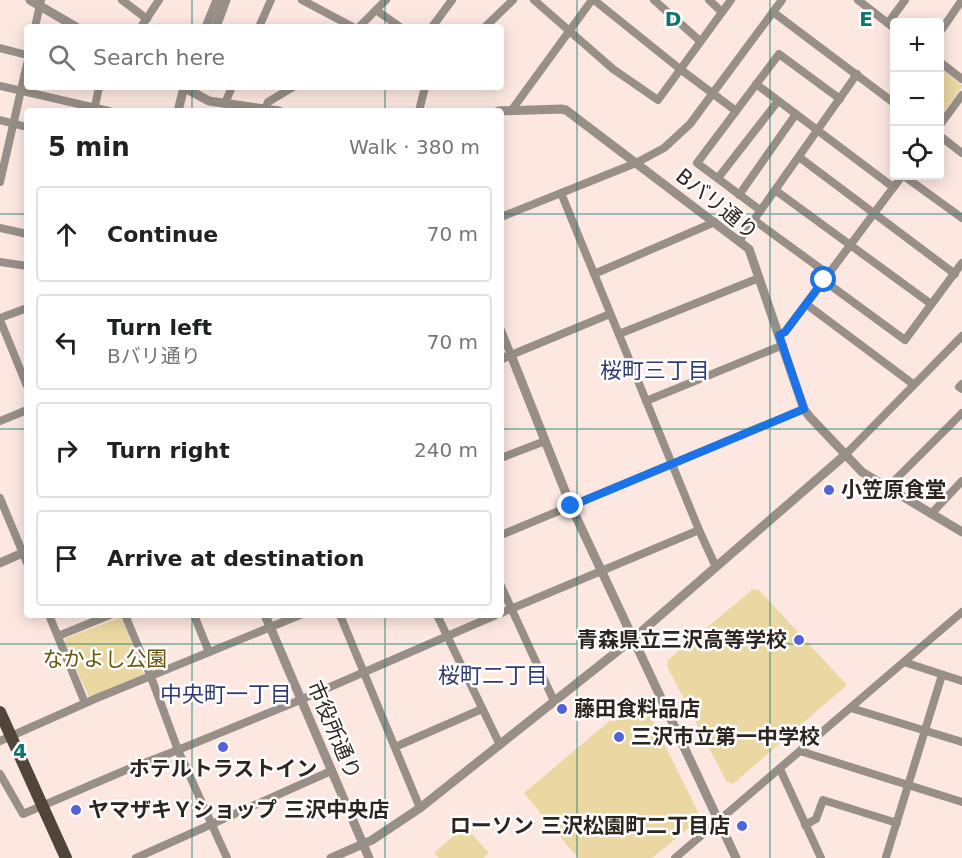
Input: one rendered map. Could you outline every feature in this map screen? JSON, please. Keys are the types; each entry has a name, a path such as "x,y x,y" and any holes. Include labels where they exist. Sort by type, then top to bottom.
{"main road":[{"path":"0,712 6,738 44,807 66,858"}],"street":[{"path":"30,0 40,3 72,24"},
{"path":"122,0 147,19"},
{"path":"143,24 159,0"},
{"path":"207,24 217,0"},
{"path":"217,24 226,0"},
{"path":"260,24 271,0"},
{"path":"302,0 347,24"},
{"path":"361,24 386,0"},
{"path":"434,24 452,0"},
{"path":"488,24 513,0"},
{"path":"534,0 613,69 658,100 731,0"},
{"path":"511,111 593,0 736,111"},
{"path":"654,0 700,41"},
{"path":"709,0 722,12"},
{"path":"504,217 636,163 664,148 678,137 782,0"},
{"path":"858,0 890,25"},
{"path":"895,18 905,0"},
{"path":"944,25 962,0"},
{"path":"36,24 40,3"},
{"path":"376,10 396,24"},
{"path":"773,12 890,100"},
{"path":"0,48 24,53"},
{"path":"760,210 697,163 779,54 840,99"},
{"path":"944,66 962,79"},
{"path":"739,241 857,74"},
{"path":"0,182 24,77"},
{"path":"756,84 893,187"},
{"path":"0,86 90,108"},
{"path":"94,108 98,90"},
{"path":"179,108 183,90"},
{"path":"189,90 209,101 241,108"},
{"path":"225,104 231,90"},
{"path":"265,108 268,102 288,90"},
{"path":"420,108 424,90"},
{"path":"944,117 962,94"},
{"path":"718,178 778,100"},
{"name":"Bバリ通り","path":"504,111 566,110 749,249 804,409 862,472 962,532"},
{"path":"739,195 796,114"},
{"path":"0,120 24,126"},
{"path":"944,140 962,153"},
{"path":"799,158 955,273"},
{"path":"779,335 785,332 899,180"},
{"path":"909,180 962,218"},
{"path":"775,190 931,304"},
{"path":"561,193 716,567"},
{"path":"754,220 905,340 962,263"},
{"path":"594,274 715,222"},
{"path":"0,228 24,233"},
{"path":"0,262 24,266"},
{"path":"619,334 759,278"},
{"path":"806,304 913,384"},
{"path":"24,309 0,319 24,379"},
{"path":"610,314 506,357 545,441 571,506 736,858"},
{"path":"331,858 392,829 634,638 845,454 962,336"},
{"path":"646,401 783,345"},
{"path":"962,384 959,387 962,389"},
{"path":"504,534 804,409"},
{"path":"0,421 24,411"},
{"path":"888,488 962,413"},
{"path":"504,457 545,441"},
{"path":"931,514 962,481"},
{"path":"0,498 24,550"},
{"path":"504,612 699,530"},
{"path":"0,562 24,552"},
{"path":"504,593 554,701"},
{"path":"675,858 962,612"},
{"path":"50,618 85,703"},
{"path":"58,636 103,618"},
{"path":"126,618 151,676 178,750 227,858"},
{"path":"195,618 209,652"},
{"name":"市役所通り","path":"266,618 369,858"},
{"path":"6,738 85,703 293,618"},
{"path":"341,618 420,808"},
{"path":"438,618 500,745"},
{"path":"0,774 23,814 301,700 489,618"},
{"path":"904,662 962,681"},
{"path":"887,858 942,675"},
{"path":"851,708 962,742"},
{"path":"395,747 482,709"},
{"path":"800,752 962,802"},
{"path":"780,768 821,858"},
{"path":"136,858 331,771"},
{"path":"805,825 816,819 823,800 897,823"}],"green space":[{"path":"944,71 962,87 944,112"},
{"path":"753,589 759,590 847,685 733,784 726,781 667,666 668,660"},
{"name":"なかよし公園","path":"119,618 122,619 144,674 142,677 90,699 64,642 66,638"},
{"name":"三沢市立第一中学校","path":"637,698 643,701 701,818 652,858 578,858 524,793"},
{"path":"465,826 489,853 483,858 439,858 434,853"}],"place":[{"name":"小笠原食堂","path":"829,490"},
{"name":"青森県立三沢高等学校","path":"799,640"},
{"name":"藤田食料品店","path":"562,709"},
{"name":"三沢市立第一中学校","path":"619,737"},
{"name":"ホテルトラストイン","path":"223,747"},
{"name":"ヤマザキＹショップ 三沢中央店","path":"76,810"},
{"name":"ローソン 三沢松園町二丁目店","path":"742,826"}],"district":[{"name":"桜町三丁目","path":"655,370"},
{"name":"桜町二丁目","path":"493,675"},
{"name":"中央町一丁目","path":"226,694"}],"route":[{"path":"571,506 804,409 779,335 785,332 824,280"}]}
